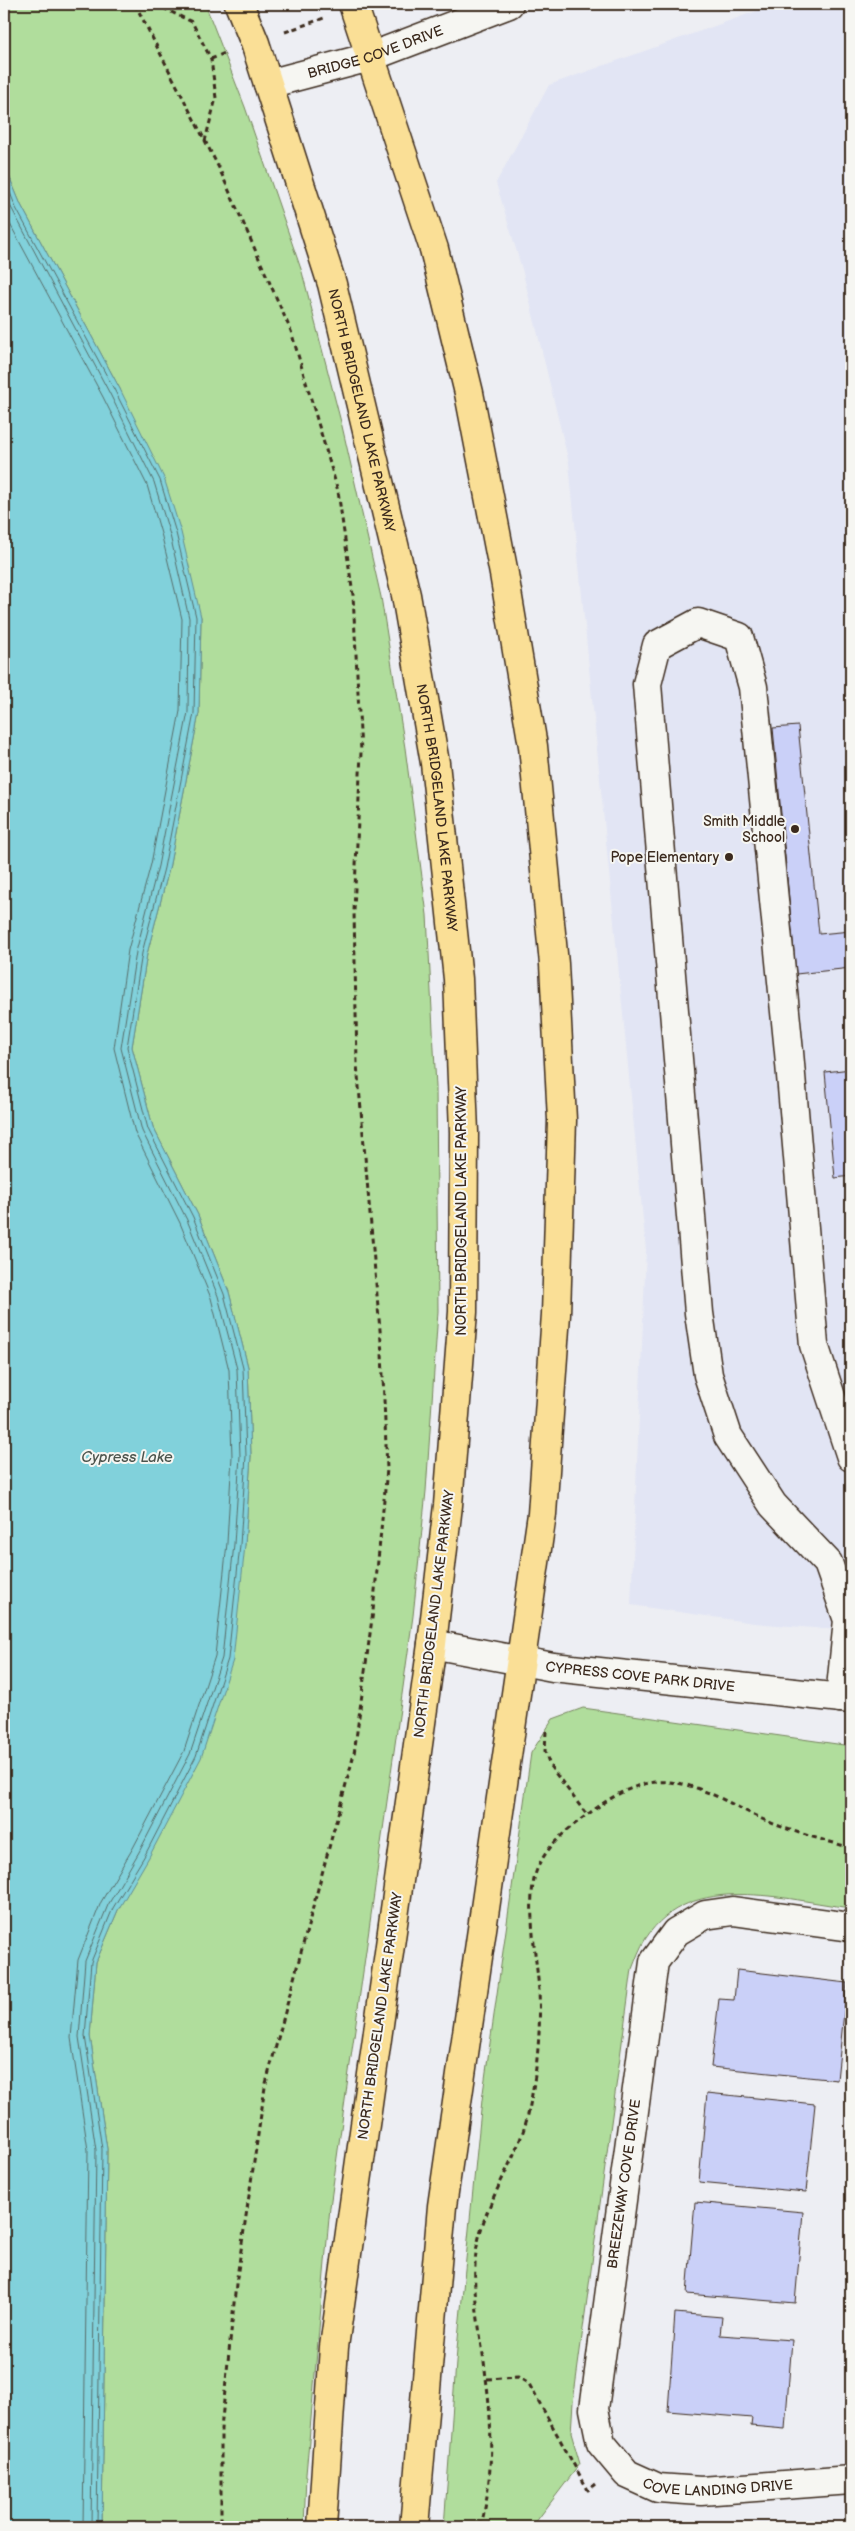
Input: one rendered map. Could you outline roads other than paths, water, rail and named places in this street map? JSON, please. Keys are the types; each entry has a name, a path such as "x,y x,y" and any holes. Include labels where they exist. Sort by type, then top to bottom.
{"main road":[{"name":"NORTH BRIDGELAND LAKE PARKWAY","path":"239,4 268,84 332,284 406,595 436,763 458,979 464,1132 463,1302 448,1505 432,1644 334,2347 322,2527"},
{"path":"353,4 434,249 469,393 504,574 533,746 550,924 562,1120 556,1314 542,1514 442,2206 414,2527"}],"street":[{"name":"BRIDGE COVE DRIVE","path":"268,84 370,57 509,4"},
{"path":"845,1699 848,1620 828,1563 773,1505 728,1436 708,1375 695,1262 648,684 657,645 698,623 739,638 753,687 788,1043 814,1345 851,1457"},
{"name":"CYPRESS COVE PARK DRIVE","path":"432,1644 553,1667 845,1699"},
{"name":"BREEZEWAY COVE DRIVE","path":"601,2443 594,2409 654,1962 676,1932 705,1915 733,1911 851,1927"},
{"name":"COVE LANDING DRIVE","path":"601,2443 627,2474 658,2488 701,2491 851,2480"}],"water":[{"name":"Cypress Lake","path":"4,164 21,205 120,389 164,478 181,532 201,617 199,713 169,869 147,954 132,1047 153,1127 198,1215 229,1292 248,1367 251,1456 245,1545 233,1660 201,1758 149,1857 118,1910 96,1962 90,2036 107,2149 102,2527 4,2527"}],"place":[{"name":"Smith Middle School","path":"795,829"},
{"name":"Pope Elementary","path":"729,857"}]}
